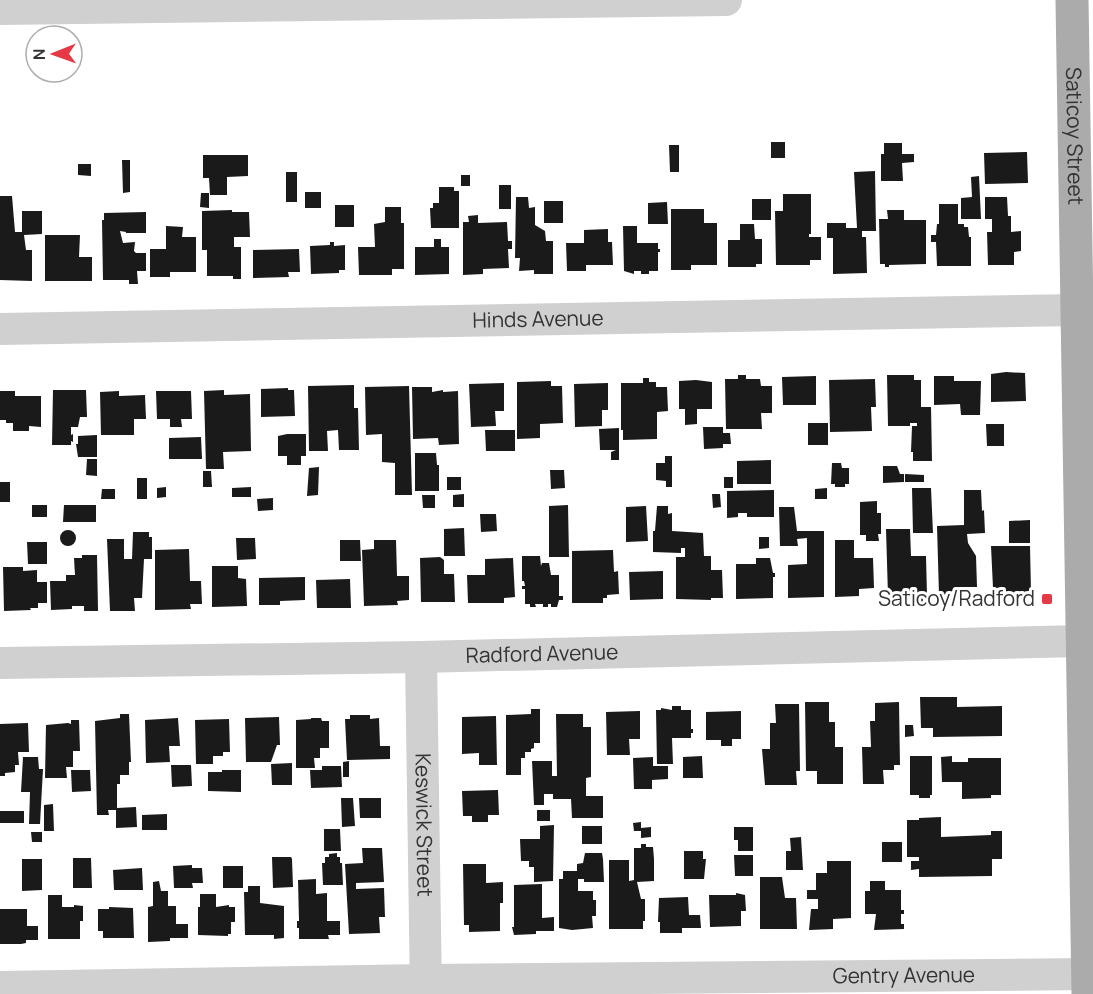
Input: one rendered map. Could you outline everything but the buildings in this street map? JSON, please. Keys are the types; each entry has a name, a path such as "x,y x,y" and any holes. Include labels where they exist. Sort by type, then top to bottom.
{"main road":[{"name":"Saticoy Street","path":"1072,0 1084,154 1084,269 1077,310 1087,503 1087,584 1083,641 1088,984"}],"street":[{"path":"0,9 726,0"},
{"name":"Hinds Avenue","path":"0,328 1077,310"},
{"name":"Radford Avenue","path":"0,663 421,657 1083,641"},
{"name":"Keswick Street","path":"421,657 426,987"},
{"name":"Gentry Avenue","path":"0,987 1088,984"}],"place":[{"name":"Saticoy/Radford","path":"1047,599"}]}
